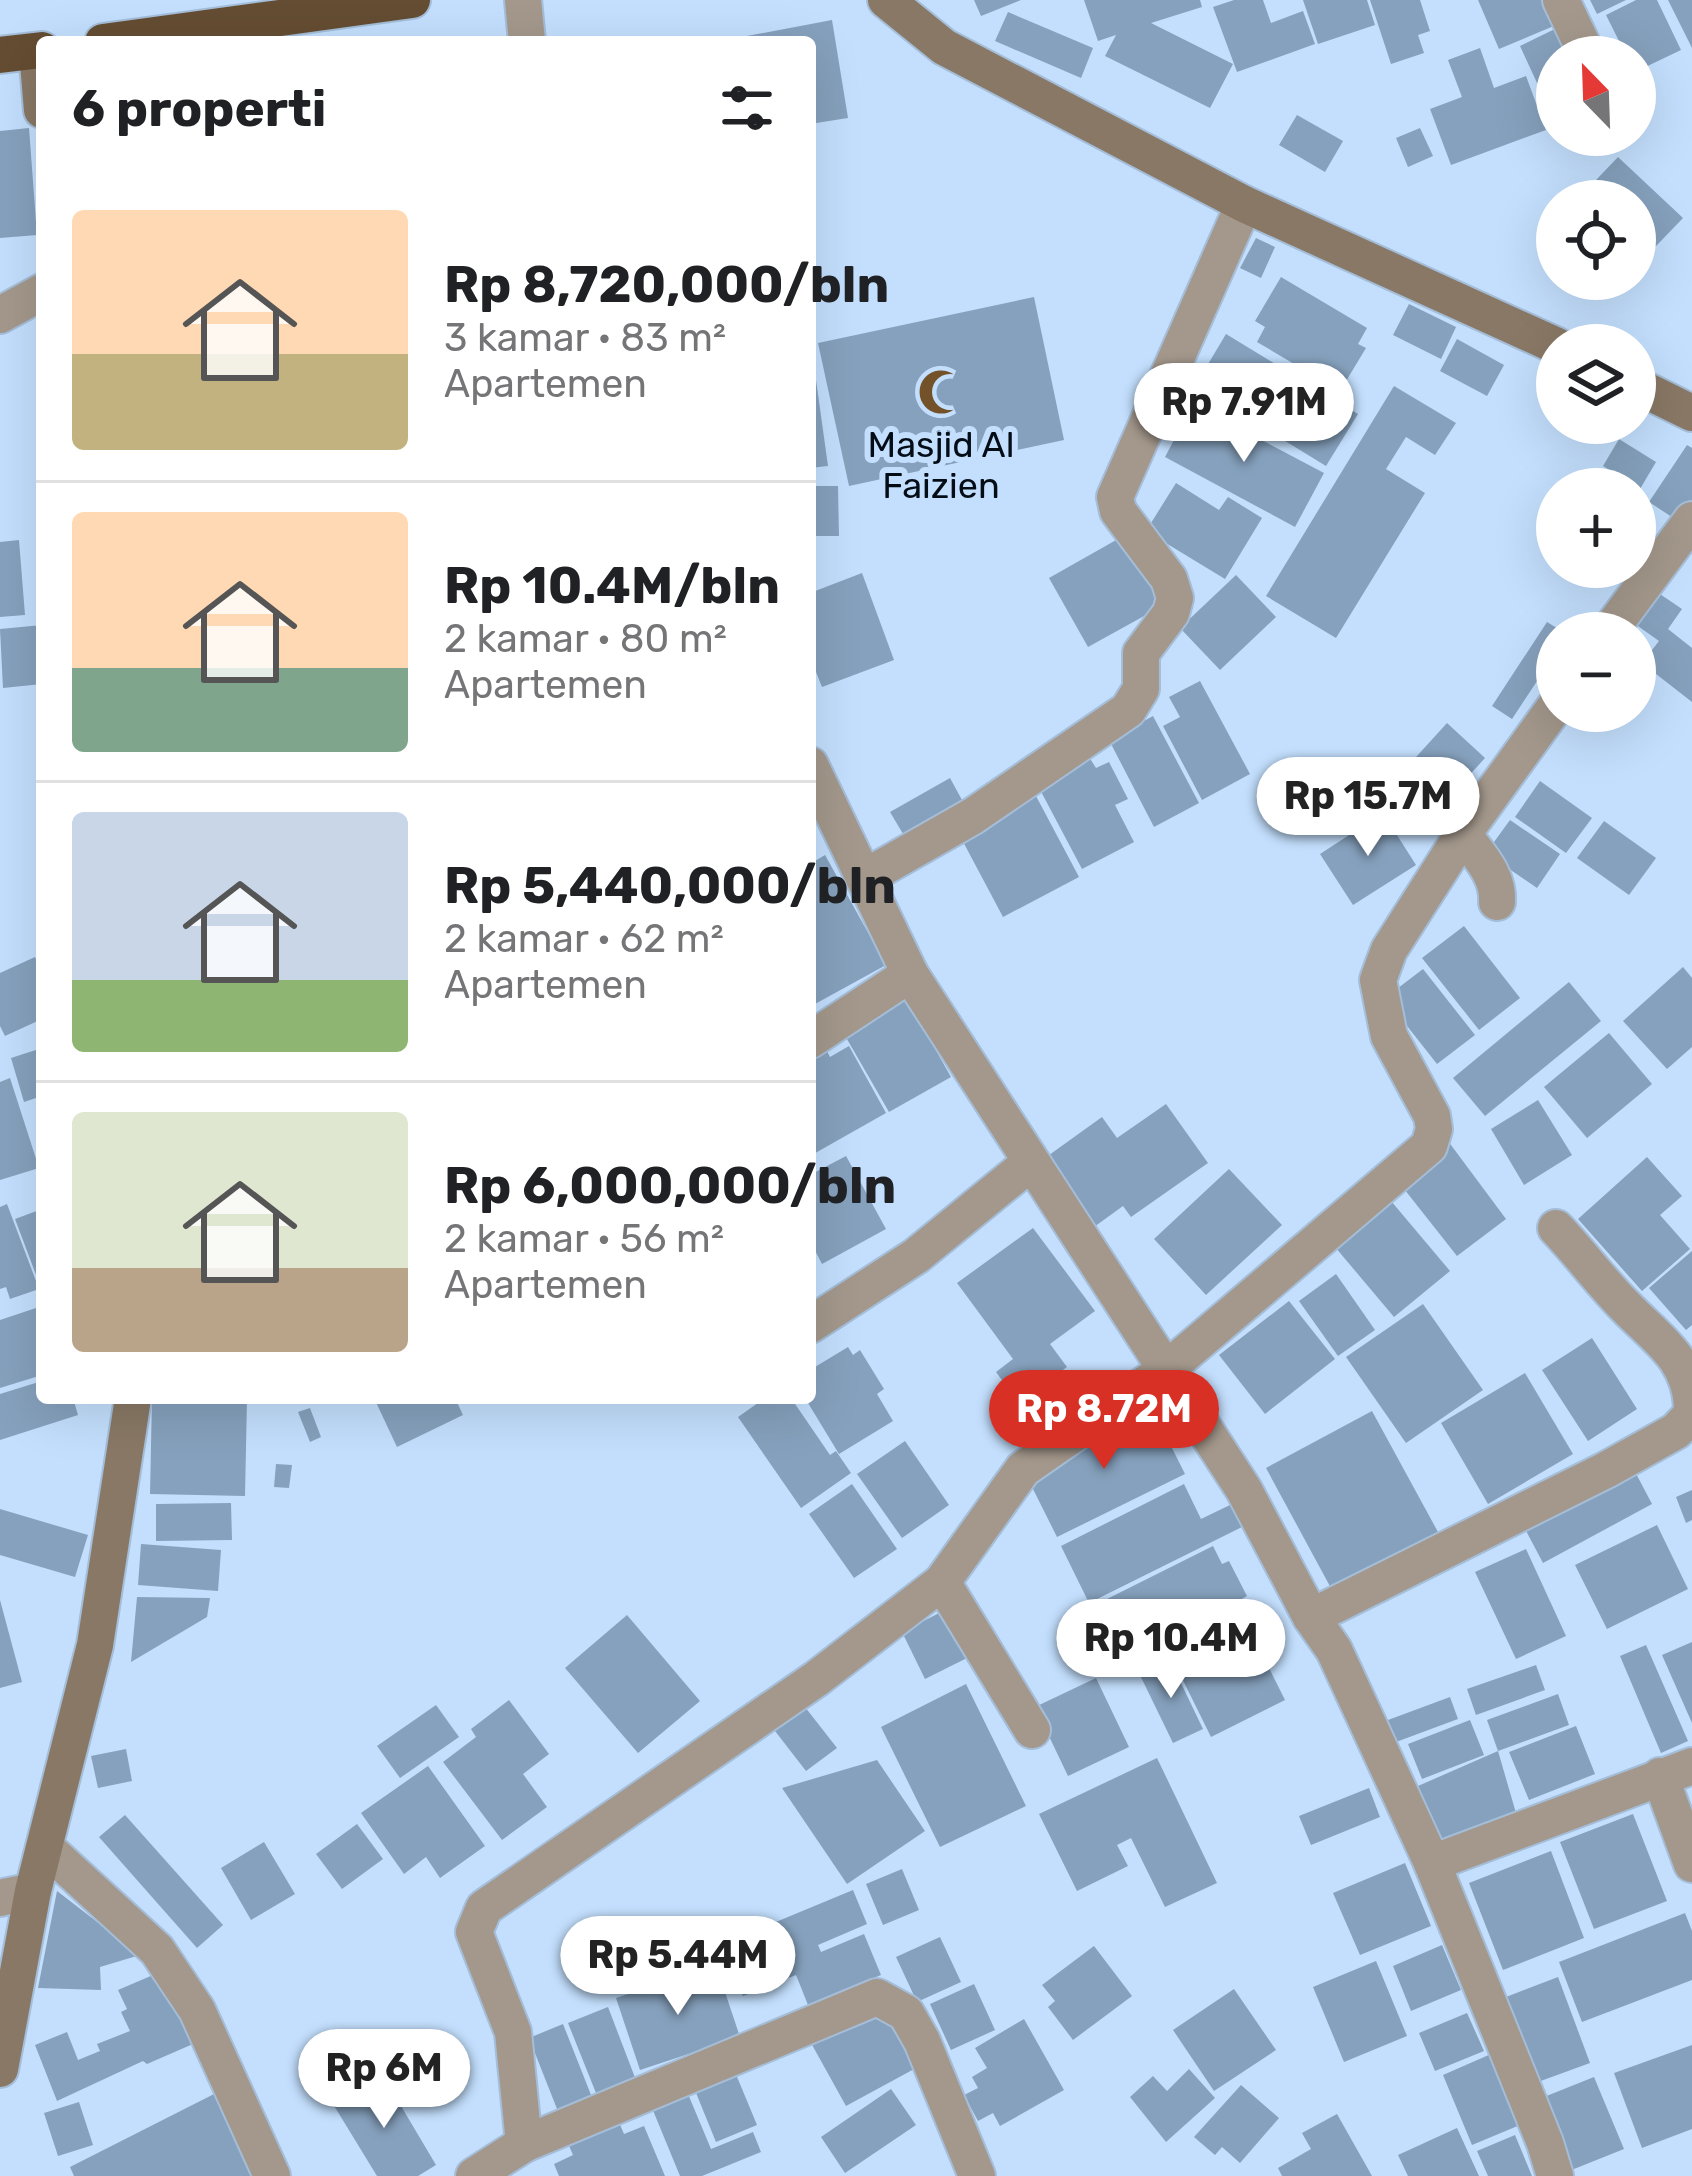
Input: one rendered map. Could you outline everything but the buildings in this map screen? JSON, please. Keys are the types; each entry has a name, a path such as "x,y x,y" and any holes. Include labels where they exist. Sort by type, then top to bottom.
{"highway":[{"path":"147,36 412,0"}],"main road":[{"path":"886,0 944,46 1244,205 1536,337"},
{"path":"26,52 36,88"},
{"path":"1656,395 1692,413"},
{"path":"0,2069 16,1895 46,1848 94,1646 132,1404"}],"street":[{"path":"523,0 526,36"},
{"path":"1561,0 1578,36"},
{"path":"864,878 974,815 1100,730 1128,710 1141,689 1141,652 1171,614 1175,598 1169,578 1118,511 1115,497 1244,205"},
{"path":"0,314 36,295"},
{"path":"1624,612 1692,520"},
{"path":"524,2144 512,2032 476,1943 477,1918 484,1908 816,1679 942,1582 1023,1469 1167,1369 1429,1146 1432,1116 1390,1036 1378,980 1389,950 1463,834 1537,732"},
{"path":"816,777 910,974 1244,1490 1311,1617 1334,1650 1432,1863 1555,2176"},
{"path":"1463,834 1491,873 1498,888 1497,902"},
{"path":"816,1036 910,974"},
{"path":"816,1321 916,1256 1030,1163"},
{"path":"1311,1617 1676,1432 1692,1410 1691,1384 1674,1351 1628,1310 1556,1228"},
{"path":"942,1582 1032,1730"},
{"path":"1432,1863 1676,1771 1692,1864"},
{"path":"46,1848 157,1949 197,2010 272,2176"},
{"path":"474,2176 524,2144 877,1996 906,2013 922,2041 976,2176"}],"place":[{"name":"Masjid Al Faizien","path":"941,392"}]}
